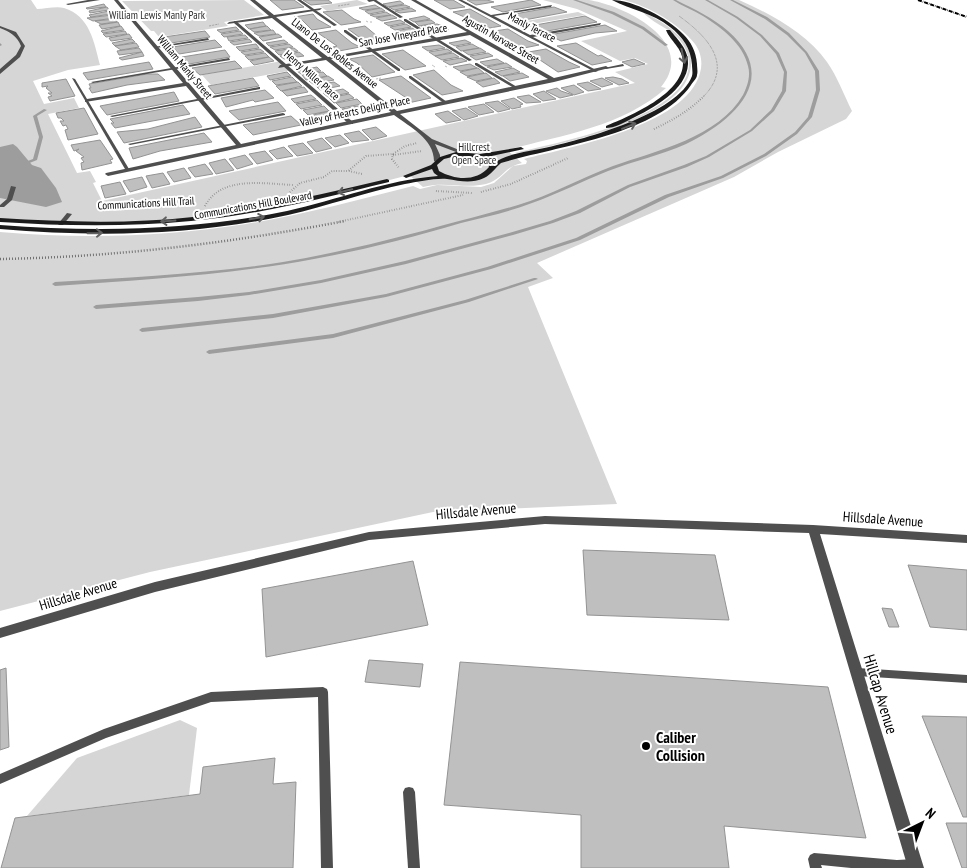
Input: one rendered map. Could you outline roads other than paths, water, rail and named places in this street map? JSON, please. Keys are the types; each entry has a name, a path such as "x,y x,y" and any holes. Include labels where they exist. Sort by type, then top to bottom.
{"street":[{"path":"71,2 98,0"},
{"name":"William Manly Street","path":"116,0 240,146"},
{"name":"Llano De Los Robles Avenue","path":"252,0 430,140 466,154"},
{"name":"Agustin Narvaez Street","path":"413,0 554,80"},
{"path":"480,156 490,161 492,168 499,162 515,157 625,128 656,113 684,91 696,70 696,60 692,49 684,37 668,24 614,0"},
{"path":"480,156 534,146 598,130 646,110 672,90 684,73 683,51 675,38 666,29 639,11 607,1"},
{"name":"Henry Miller Place","path":"232,22 320,9"},
{"path":"0,27 9,29 20,36 23,46 18,56 0,72"},
{"name":"San Jose Vineyard Place","path":"283,66 471,33"},
{"name":"Valley of Hearts Delight Place","path":"108,174 606,68"},
{"path":"87,101 186,84"},
{"path":"430,140 437,154 436,172 446,177"},
{"name":"Communications Hill Boulevard","path":"0,220 61,224 141,223 232,214 327,196 415,174 448,156 466,154 480,156"},
{"name":"Communications Hill Boulevard","path":"0,227 90,233 207,226 286,213 414,180 446,177 476,178 487,174 492,168"},
{"name":"Hillsdale Avenue","path":"0,633 155,587 369,536 545,520 813,529 967,539"},
{"name":"Hillcap Avenue","path":"813,529 916,866"}],"lane":[{"path":"300,0 335,25"},
{"path":"373,0 470,60"},
{"name":"Manly Terrace","path":"460,0 596,71"},
{"path":"491,16 551,6"},
{"name":"Henry Miller Place","path":"232,22 259,42 283,66 351,123"},
{"path":"530,36 600,24"},
{"path":"345,31 399,70"},
{"path":"156,47 208,39"},
{"path":"92,82 229,59"},
{"path":"476,64 515,87"},
{"path":"606,68 623,65"},
{"path":"410,77 446,102"},
{"path":"73,79 127,169"},
{"path":"112,116 258,88"},
{"path":"130,144 283,114"},
{"path":"2,206 9,200 13,187"},
{"path":"61,224 69,214"},
{"path":"857,672 967,679"},
{"path":"0,779 104,734 211,697 323,692 327,868"},
{"path":"409,792 414,868"},
{"path":"816,868 814,859 916,866"}],"waterway":[{"path":"574,0 613,13 643,28 666,45"},
{"path":"55,284 217,272 314,258 351,250 521,206 612,168 686,142 718,124 739,105 749,86 750,68 743,49 727,32 704,15 674,0"},
{"path":"96,307 249,293 321,281 406,262 552,222 578,212 629,186 707,157 751,131 773,111 784,91 786,72 778,53 761,35 737,17 706,0"},
{"path":"142,330 273,316 386,295 489,268 578,239 667,196 722,177 765,155 796,133 810,117 818,90 817,71 806,53 788,34 766,18 731,0"},
{"path":"26,163 35,160 41,137 35,116 45,110"},
{"path":"209,352 333,336 467,301 536,279"}],"railway":[{"path":"918,0 967,17"}],"place":[{"name":"Caliber Collision","path":"646,746"}],"park label":[{"name":"William Lewis Manly Park","path":"157,15"},
{"name":"Hillcrest Open Space","path":"474,153"}]}
